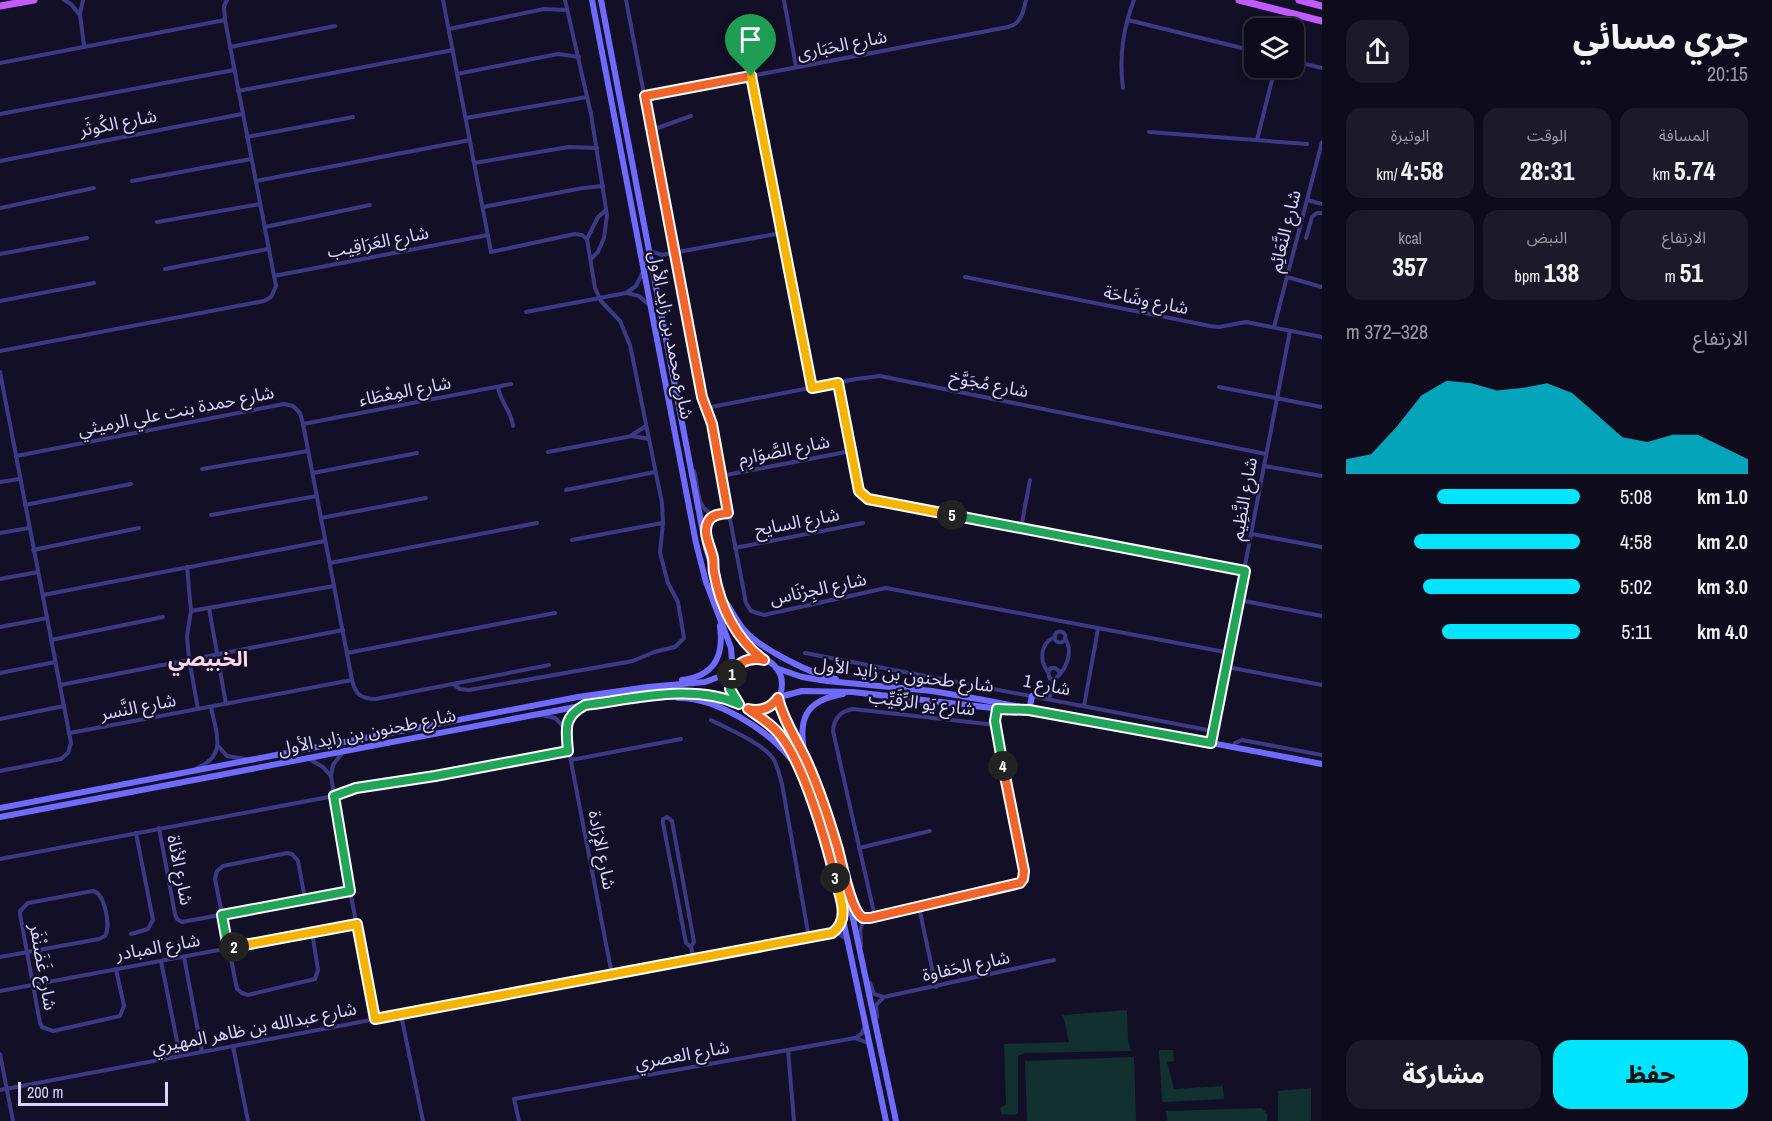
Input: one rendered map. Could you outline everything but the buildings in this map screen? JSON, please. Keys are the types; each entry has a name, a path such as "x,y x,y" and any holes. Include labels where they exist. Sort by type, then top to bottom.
{"main road":[{"path":"0,6 34,0"},
{"name":"شارع محمد بن زايد الأول","path":"592,0 696,543 706,582 731,648 733,671"},
{"name":"شارع محمد بن زايد الأول","path":"602,0 702,530 721,594 737,633 764,660"},
{"path":"1239,0 1322,21"},
{"path":"1299,0 1322,6"},
{"path":"721,594 739,624 757,641 824,676 878,686"},
{"path":"648,687 688,680 708,670 716,661 721,650 720,620"},
{"path":"886,1121 828,849 798,768 781,736 766,722 739,704 730,689 733,671 743,661 764,660 776,668 782,682 779,697 785,722 807,761 823,802 838,848 896,1121"},
{"name":"شارع طحنون بن زايد الأول","path":"776,668 813,679 942,693 1322,764"},
{"name":"شارع طحنون بن زايد الأول","path":"0,808 496,712 648,687 705,682 733,671"},
{"name":"شارع طحنون بن زايد الأول","path":"779,697 802,691 853,692 997,709 1029,710"},
{"path":"807,761 801,734 806,714 821,700 853,692"},
{"name":"شارع طحنون بن زايد الأول","path":"0,817 585,705 697,693 739,704"},
{"path":"1029,710 1032,696"},
{"path":"651,697 692,699 715,705 773,739 798,768"},
{"path":"748,709 763,710 779,697"}],"street":[{"path":"64,0 71,4 80,15"},
{"path":"83,0 80,15 84,46"},
{"path":"0,351 264,301 271,297 275,290 274,276 225,20 224,6 227,0"},
{"path":"443,0 491,252 577,234 587,239"},
{"path":"565,0 597,148 606,210 607,225 604,238 598,252 591,259"},
{"name":"شارع الجِرْنَاس","path":"626,0 706,408 712,424 746,603 751,611 759,615 839,600 886,588 1098,629"},
{"path":"784,0 796,68"},
{"name":"شارع الحَبَارى","path":"645,96 1008,27 1021,19 1026,0"},
{"path":"1122,88 1121,66 1133,1"},
{"path":"449,29 544,9 567,10"},
{"path":"0,63 225,20"},
{"path":"1128,20 1244,49"},
{"path":"230,47 335,26"},
{"path":"238,92 453,50"},
{"path":"457,74 558,54 579,57"},
{"path":"1304,64 1322,68"},
{"path":"0,114 234,70"},
{"path":"751,76 812,388"},
{"path":"1257,140 1272,78"},
{"path":"466,118 587,97"},
{"name":"شارع الكُوثَر","path":"0,161 242,114"},
{"path":"652,130 691,116"},
{"path":"247,137 353,117"},
{"path":"1149,132 1307,144"},
{"path":"256,181 470,140"},
{"name":"شارع النَّعَائِم","path":"1274,327 1322,142"},
{"path":"474,163 569,147 597,148"},
{"path":"132,181 252,159"},
{"path":"483,207 603,186"},
{"path":"0,208 94,188"},
{"path":"1307,200 1322,204"},
{"path":"157,222 260,204"},
{"path":"265,227 370,205"},
{"path":"453,684 460,689 469,690 633,661 654,652 678,646 684,634 677,599 668,583 660,553 662,503 626,333 616,316 599,298 595,288 587,239 598,217 606,210"},
{"path":"1306,238 1312,217 1317,213 1322,213"},
{"path":"649,251 662,255 781,233"},
{"name":"شارع العَرَاقِيب","path":"274,276 488,235"},
{"path":"0,254 87,238"},
{"path":"165,269 268,249"},
{"path":"652,264 662,255"},
{"path":"526,312 626,293 636,286 644,269"},
{"name":"شارع وِشَاحَة","path":"965,277 1210,326 1219,327 1246,322 1322,337"},
{"path":"1287,277 1322,287"},
{"path":"0,300 94,283"},
{"path":"626,293 644,300 652,310"},
{"name":"شارع النَّظِيم","path":"1211,743 1290,331"},
{"path":"0,372 70,733 70,748 61,759 0,771"},
{"name":"شارع مُجَوَّخ","path":"706,408 865,377 886,377 1266,454"},
{"path":"838,383 859,491 868,499 1245,571"},
{"name":"شارع المِعْطَاء","path":"303,424 511,384"},
{"path":"498,387 502,401 512,418 513,426"},
{"path":"1219,387 1322,407"},
{"name":"شارع حمدة بنت علي الرميثي","path":"16,456 284,404 297,409 303,424"},
{"path":"303,424 356,692 369,699 549,665"},
{"path":"632,436 646,426"},
{"path":"548,452 632,436 649,439"},
{"path":"202,469 308,451"},
{"name":"شارع الصَّوَارِم","path":"721,476 851,451"},
{"path":"313,473 417,453"},
{"path":"690,465 695,475 701,505 705,511 715,515 728,513"},
{"path":"1264,466 1322,476"},
{"path":"566,490 655,472"},
{"path":"0,483 20,479"},
{"path":"1021,528 1030,480"},
{"path":"26,505 131,484"},
{"path":"211,515 316,496"},
{"path":"321,518 426,498"},
{"path":"714,571 713,556 706,532 708,522 715,515"},
{"path":"330,563 537,523"},
{"path":"572,540 663,523"},
{"name":"شارع السايح","path":"735,548 863,523"},
{"path":"0,533 29,528"},
{"path":"33,550 139,528"},
{"path":"1252,534 1322,547"},
{"path":"43,595 325,541"},
{"path":"187,567 191,611 187,636 198,709"},
{"path":"0,579 38,572"},
{"path":"191,611 334,586"},
{"path":"1239,600 1322,616"},
{"path":"209,608 226,704"},
{"path":"347,653 555,613"},
{"path":"51,640 163,617"},
{"path":"0,627 47,618"},
{"path":"1084,706 1098,629 1230,653"},
{"path":"60,685 189,658 343,630"},
{"path":"1049,699 1054,680 1066,666 1069,651 1064,633 1061,632 1057,632 1042,650 1042,661 1049,677 1054,680"},
{"path":"1054,637 1059,642 1065,638"},
{"name":"شارع 1","path":"805,653 1213,731"},
{"path":"0,673 55,662"},
{"path":"1048,672 1051,668 1055,668 1060,674"},
{"path":"1227,668 1322,685"},
{"name":"شارع النَّسر","path":"70,733 352,680"},
{"path":"540,715 555,718 566,729 570,716 585,705"},
{"path":"0,719 64,706"},
{"path":"211,707 218,743 223,752 232,758 256,759"},
{"name":"شارع يَو الرِّقَيِّب","path":"872,917 833,731 835,721 842,712 858,709 996,725"},
{"path":"846,885 857,914 863,918 1016,885 1023,879 1024,871 996,725 997,709"},
{"path":"711,720 762,748 777,766 809,938"},
{"name":"شارع الإرَادة","path":"566,729 568,751 612,975"},
{"path":"571,760 681,739"},
{"path":"1233,748 1237,741 1245,740 1322,755"},
{"path":"188,772 210,762 216,754 218,743"},
{"path":"0,859 334,796 356,788 568,751"},
{"path":"343,752 335,760 331,776 375,1019"},
{"path":"308,759 319,763 331,776"},
{"path":"691,946 686,943 663,823 663,819 667,817 672,821 694,942 691,946 694,960"},
{"name":"شارع الأناة","path":"159,828 176,917 185,923 350,891"},
{"path":"859,848 930,831"},
{"path":"131,934 148,929 153,921 136,833"},
{"path":"305,899 296,858 287,853 219,868 215,879 237,989 245,994 252,994 315,979 318,970 312,932"},
{"name":"شارع غَضَنْفَر","path":"27,952 105,936 108,928 102,897 96,891 28,903 22,907 20,914 27,952 33,984 41,1025 52,1031 120,1016 124,1006 116,969"},
{"path":"918,907 936,987"},
{"path":"860,955 860,928 864,921 872,917"},
{"path":"832,933 841,926 844,919"},
{"name":"شارع المبادر","path":"0,991 357,924"},
{"path":"832,933 848,940"},
{"name":"شارع عبدالله بن ظاهر المهيري","path":"0,1090 832,933"},
{"path":"0,957 27,952"},
{"path":"184,957 202,1052"},
{"name":"شارع الحَفاوة","path":"884,997 1054,960"},
{"path":"161,961 180,1056"},
{"path":"863,972 874,994 884,997"},
{"path":"877,1036 875,1009 884,997"},
{"path":"401,1015 423,1121"},
{"path":"855,1038 862,1033 865,1025"},
{"path":"855,1038 870,1044"},
{"name":"شارع العصري","path":"519,1121 514,1099 855,1038"},
{"path":"233,1046 248,1121"},
{"path":"788,1050 794,1121"},
{"path":"0,1054 14,1121"}],"green space":[{"path":"1127,1010 1128,1040 1131,1051 1025,1053 1018,1056 1018,1112 1015,1115 1001,1114 1000,1108 1006,1104 1004,1044 1069,1042 1063,1015"},
{"path":"1159,1050 1173,1050 1174,1061 1167,1062 1174,1089 1223,1086 1224,1099 1162,1102"},
{"path":"1134,1057 1136,1121 1027,1121 1025,1061"},
{"path":"1311,1088 1311,1121 1278,1121 1278,1091"},
{"path":"1262,1108 1267,1114 1267,1121 1167,1121 1166,1111"}],"district":[{"name":"الخبيصي","path":"208,659"}],"route":[{"path":"751,76 812,388 838,383 859,491 864,497 872,500 1245,571 1211,743 1029,710 997,709 995,721 1024,871 1023,879 1016,885 863,918 857,914 846,885 838,848 823,802 807,761 785,722 778,698 763,710 748,709 781,736 804,782 828,849 844,919 841,926 832,933 375,1019 357,924 228,948 222,915 350,891 334,796 356,788 568,751 566,729 568,720 573,713 585,705 689,693 706,694 739,704 730,689 729,683 733,671 743,661 757,658 764,660 755,654 737,633 728,615 714,571 706,527 715,515 728,513 712,424 702,397 645,96 751,76"}]}
